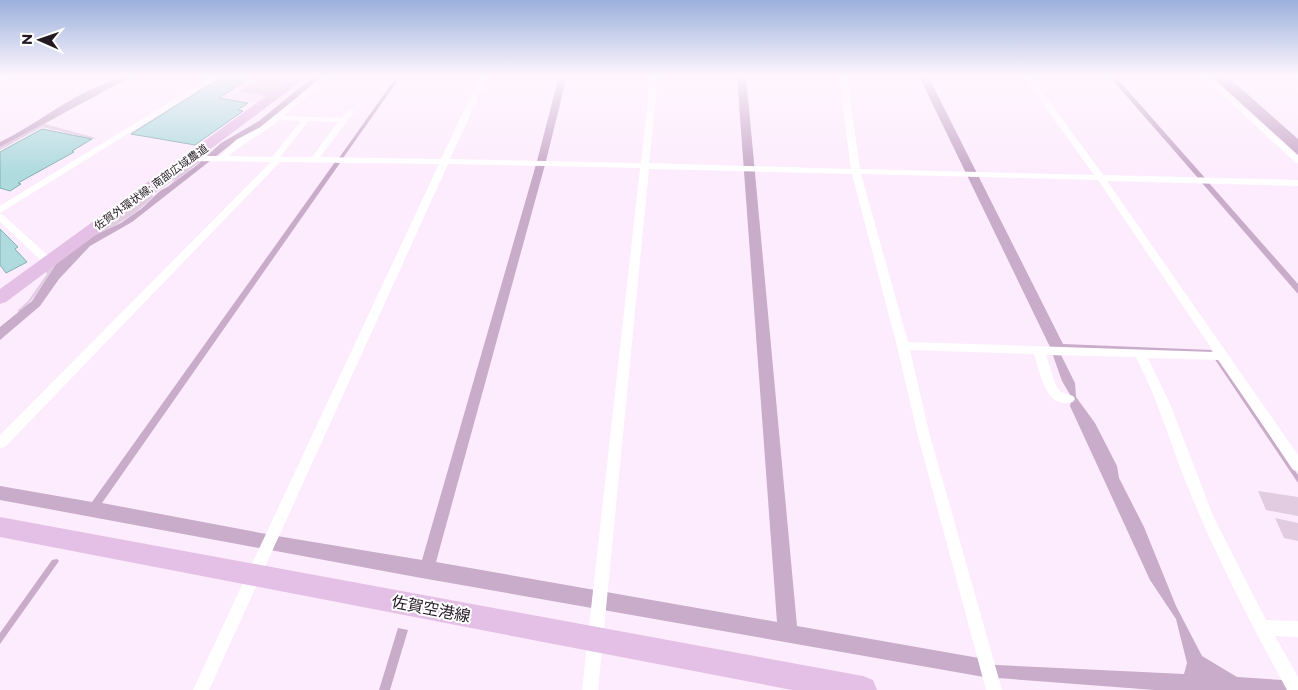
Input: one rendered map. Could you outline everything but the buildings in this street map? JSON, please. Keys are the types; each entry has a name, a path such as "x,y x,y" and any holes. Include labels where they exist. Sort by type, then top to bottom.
{"main road":[{"name":"佐賀外環状線; 南部広域農道","path":"0,298 196,158 260,108"},
{"name":"佐賀空港線","path":"0,527 259,564 596,640 863,690"}],"street":[{"path":"0,210 165,108"},
{"path":"220,157 238,142 264,129 288,108"},
{"path":"201,690 469,108"},
{"path":"590,690 651,108"},
{"path":"847,108 856,171 903,346 923,432 993,686"},
{"path":"1050,108 1100,178 1216,356 1298,466"},
{"path":"1241,108 1298,160"},
{"path":"314,159 350,112"},
{"path":"277,118 343,120"},
{"path":"0,443 276,158 307,119"},
{"path":"196,158 550,163 1298,183"},
{"path":"1,220 49,262"},
{"path":"903,346 1216,356"},
{"path":"1043,351 1052,388 1057,396 1069,399"},
{"path":"1140,354 1167,412 1196,492 1231,570 1296,690"},
{"path":"1262,628 1298,629"}],"shaded area":[{"path":"57,108 73,108 0,147 0,142"},
{"path":"275,108 284,108 259,128 238,139 132,222 90,246 59,279 40,306 0,340 0,327 32,301 58,261 87,239 121,223 141,209 160,191 197,165 221,143 259,121"},
{"path":"374,108 378,108 343,158 339,158"},
{"path":"551,108 559,108 436,562 777,622 739,108 749,108 797,626 979,658 996,665 1184,674 1187,663 1176,619 1150,580 1070,406 1072,398 1062,381 1050,347 935,108 944,108 1063,344 1211,350 1298,475 1298,483 1214,358 1060,353 1075,383 1076,397 1095,423 1117,466 1119,478 1144,527 1176,606 1202,656 1237,677 1298,681 1298,690 1155,690 984,677 416,577 0,500 0,486 92,502 335,162 340,163 102,503 277,536 422,560"},
{"path":"1137,108 1143,108 1205,178 1198,178"},
{"path":"1246,108 1263,108 1298,139 1298,155"},
{"path":"67,110 45,124 96,138 42,127 0,150 0,147"},
{"path":"202,160 169,186 176,178 151,196 154,196 130,216 74,247 190,163"},
{"path":"1202,183 1209,183 1298,284 1298,294"},
{"path":"65,253 31,300 20,312 17,311 28,301 47,274 44,269"},
{"path":"1258,491 1298,497 1298,516 1266,510"},
{"path":"1275,518 1298,523 1298,541 1284,538"},
{"path":"57,559 59,561 0,644 0,633 52,560"},
{"path":"398,628 408,630 390,690 379,690"}]}
